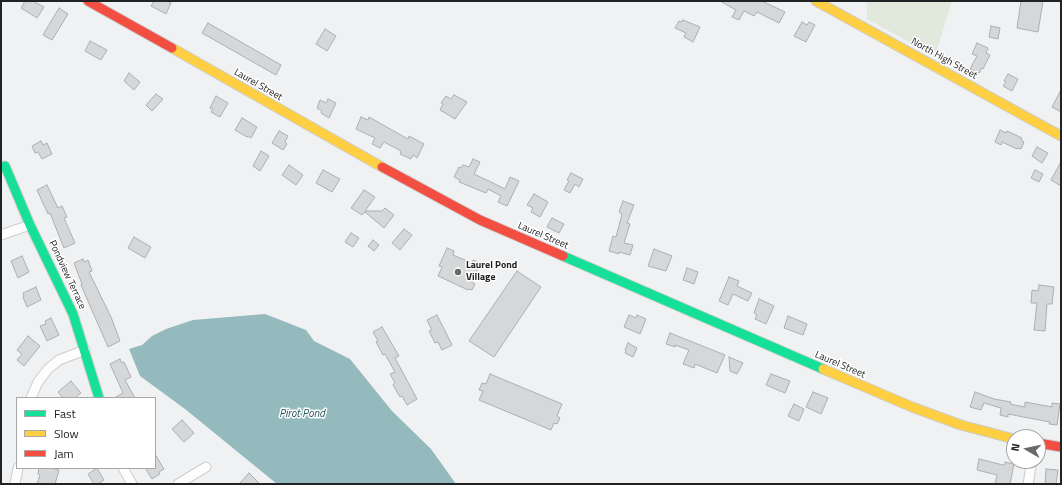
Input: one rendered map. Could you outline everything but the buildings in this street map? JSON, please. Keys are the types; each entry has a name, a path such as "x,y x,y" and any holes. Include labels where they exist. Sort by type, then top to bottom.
{"street":[{"name":"Laurel Street","path":"88,1 414,185 480,220 912,408 961,425 1006,437"},
{"name":"North High Street","path":"816,1 1061,136"},
{"name":"Pondview Terrace","path":"5,166 30,225 73,314 99,397"},
{"path":"1,235 30,225"},
{"path":"31,397 35,388 48,369 59,360 85,350"},
{"path":"1046,444 1061,447"},
{"path":"178,484 206,467"},
{"path":"15,484 18,469"},
{"path":"124,469 132,484"},
{"path":"1028,484 1031,469"}],"shaded area":[{"path":"867,1 952,1 935,56 867,19"}],"water":[{"name":"Pirot Pond","path":"265,314 306,330 314,341 350,359 392,411 431,449 456,484 277,484 185,409 140,376 129,349 142,345 152,336 166,329 193,320"}],"traffic: fast":[{"path":"5,166 30,225 73,314 99,397"},
{"path":"563,256 823,369"}],"traffic: slow":[{"path":"816,1 1061,136"},
{"path":"172,48 382,167"},
{"path":"823,369 912,407 961,425 1006,437"}],"traffic: jam":[{"path":"88,1 172,48"},
{"path":"382,167 480,220 563,256"},
{"path":"1046,444 1061,447"}],"place":[{"name":"Laurel Pond Village","path":"458,272"}]}
